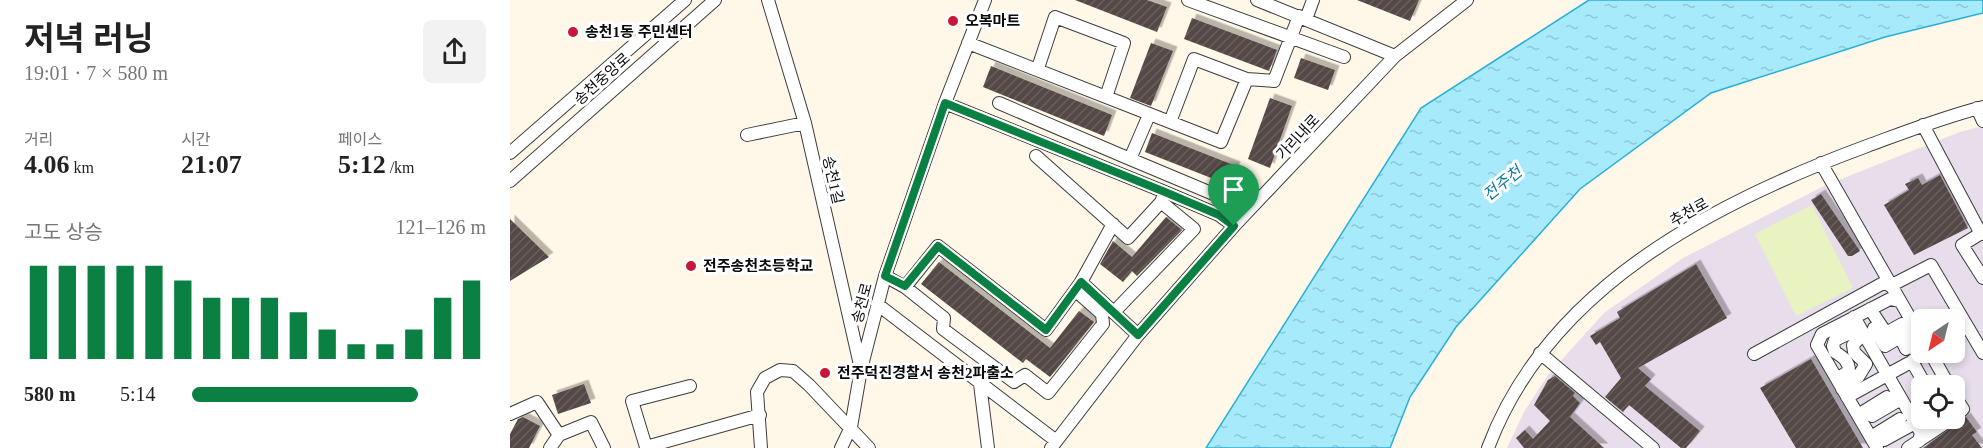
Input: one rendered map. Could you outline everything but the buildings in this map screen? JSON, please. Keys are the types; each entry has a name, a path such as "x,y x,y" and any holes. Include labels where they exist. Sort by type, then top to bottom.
{"street":[{"name":"송천중앙로","path":"510,153 685,0"},
{"name":"송천중앙로","path":"510,181 715,0"},
{"name":"송천1길","path":"768,0 805,123 861,369"},
{"name":"송천로","path":"841,448 851,427 861,369 885,276 945,103 985,0"},
{"path":"1188,0 1344,57"},
{"path":"1257,0 1395,56"},
{"path":"1170,122 1194,59 1247,79 1274,81 1290,39 1313,0"},
{"name":"가리내로","path":"1053,444 1138,335 1234,226 1395,56 1467,0"},
{"path":"1038,68 1055,17 1124,43 1106,97"},
{"path":"968,43 1038,68 1149,115 1221,142 1247,79"},
{"path":"945,103 1163,197 1219,215 1234,226"},
{"path":"999,103 1223,198"},
{"path":"1980,108 1983,121"},
{"name":"추천로","path":"1488,448 1509,403 1540,353 1576,313 1620,273 1709,218 1821,163 1923,125 1980,108"},
{"path":"1130,159 1149,115"},
{"path":"747,135 805,123"},
{"path":"1923,125 1982,233 1962,245 1983,278"},
{"path":"1036,156 1128,238 1163,197"},
{"path":"1821,163 1888,284 1911,320"},
{"path":"1114,312 1194,229 1163,197"},
{"path":"905,286 938,246 1046,330 1078,287 1113,225"},
{"path":"1754,354 1888,284 1931,265 1983,353"},
{"path":"885,276 905,286 944,318 943,328 1014,382 1025,375 1048,393 1103,324 1102,314 1078,287"},
{"path":"1078,287 1114,312 1138,335"},
{"path":"1842,388 1849,365 1845,358 1835,352 1833,346 1835,340 1890,299 1899,300"},
{"path":"877,304 1053,444"},
{"path":"1862,320 1888,375 1911,416"},
{"path":"1842,388 1864,370 1866,364 1854,352 1853,345 1862,320"},
{"path":"1911,340 1902,324 1886,333 1862,320 1822,334 1817,340 1857,415 1885,423 1919,441"},
{"path":"1540,353 1653,448"},
{"path":"1842,388 1888,375 1911,362"},
{"path":"761,448 757,392 765,378 780,370 793,371 851,427 869,448"},
{"path":"980,384 988,448"},
{"path":"690,386 632,400 646,447 760,415"},
{"path":"1885,423 1901,399"},
{"path":"510,414 537,402 559,435"},
{"path":"1857,415 1885,423 1911,423"},
{"path":"550,448 559,435 591,422 604,448"},
{"path":"1919,429 1921,433 1919,441"},
{"path":"1919,441 1937,429"}],"shaded area":[{"path":"1983,126 1983,448 1507,448 1524,412 1548,375 1604,313 1683,258 1826,185 1960,132"}],"green space":[{"path":"1812,205 1853,288 1796,316 1755,234"}],"water":[{"name":"전주천","path":"1589,0 1983,0 1983,13 1885,37 1711,93 1580,189 1456,327 1410,397 1390,448 1206,448 1421,108"}],"place":[{"name":"오복마트","path":"953,21"},
{"name":"송천1동 주민센터","path":"573,32"},
{"name":"전주송천초등학교","path":"691,266"},
{"name":"전주덕진경찰서 송천2파출소","path":"825,373"}],"route":[{"path":"945,103 1165,192 1219,215 1234,226 1138,335 1081,282 1046,330 938,246 905,286 885,276 945,103"}]}
